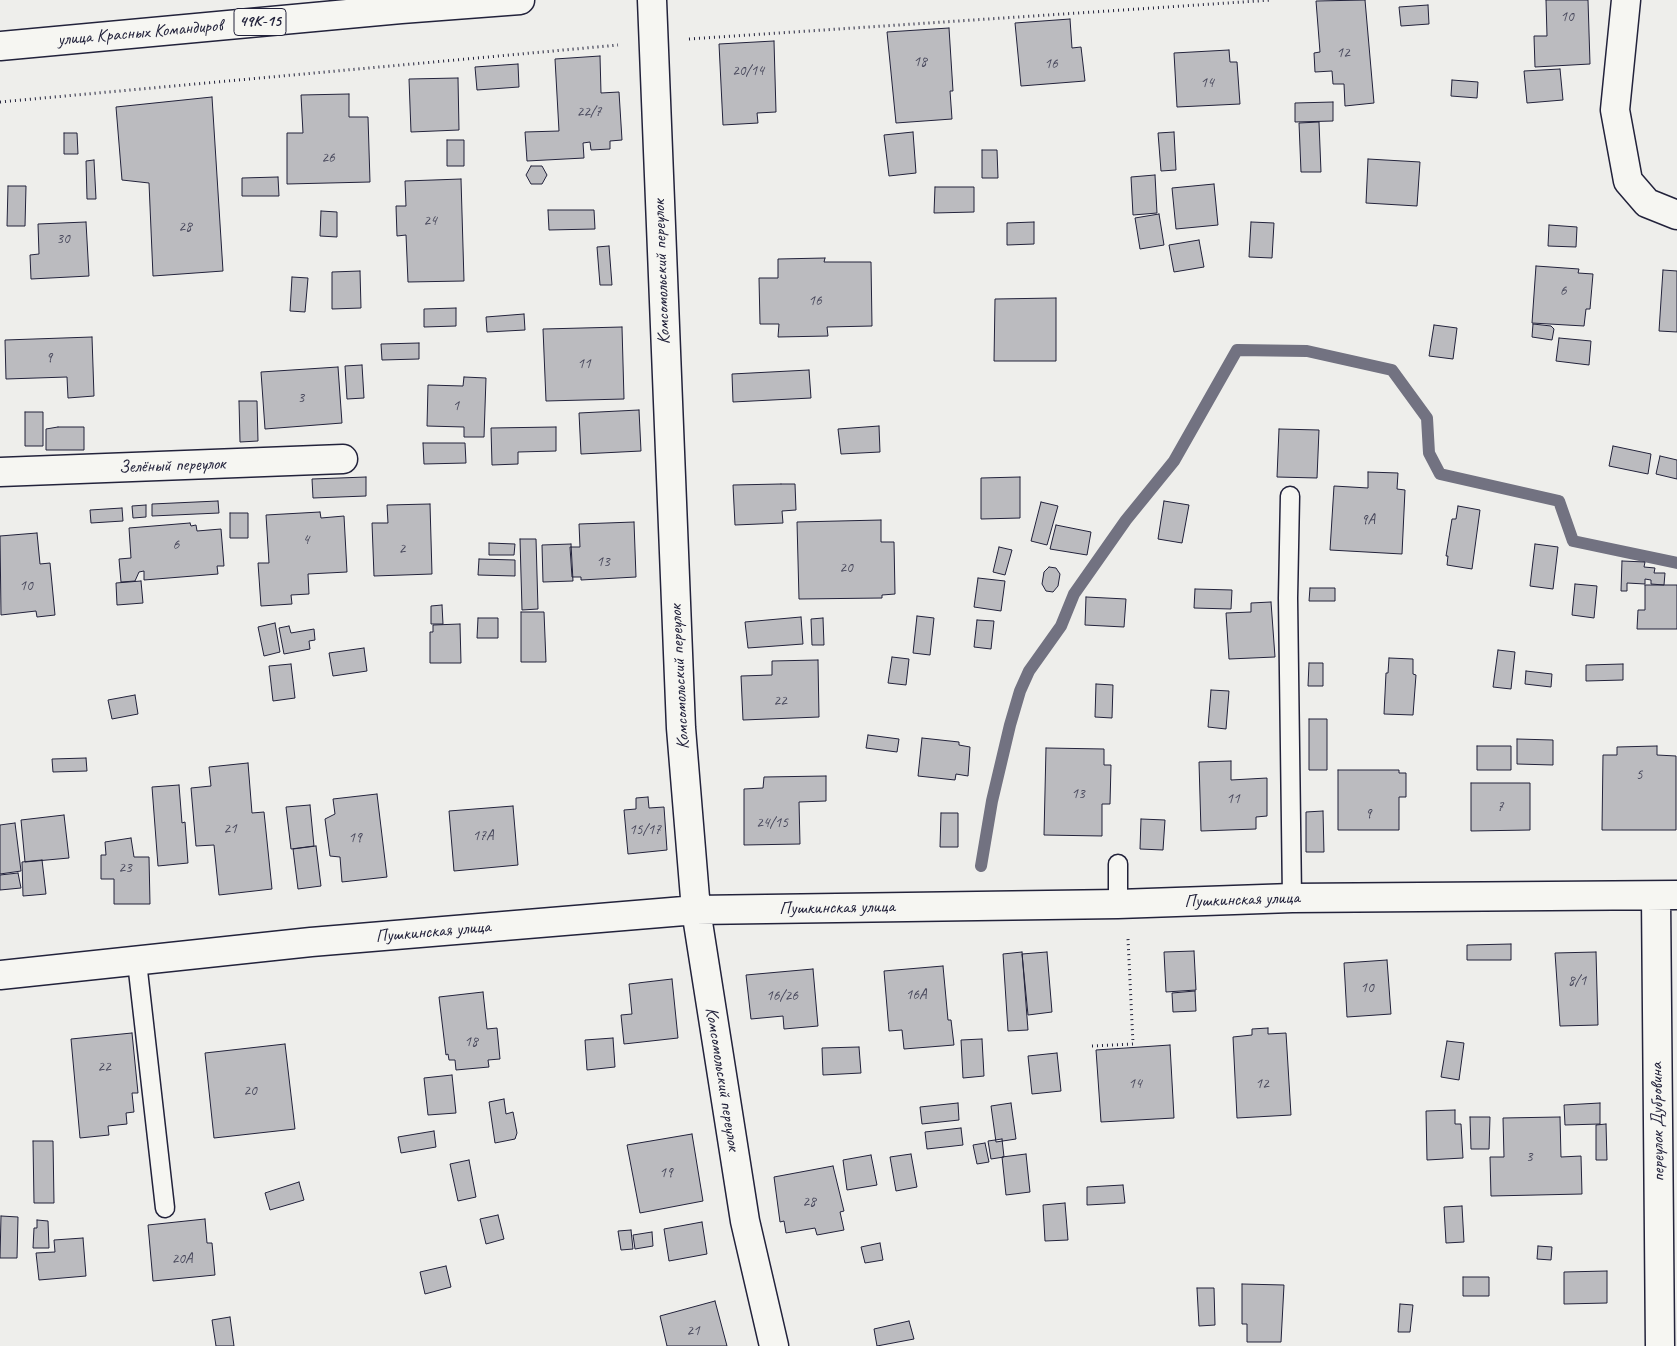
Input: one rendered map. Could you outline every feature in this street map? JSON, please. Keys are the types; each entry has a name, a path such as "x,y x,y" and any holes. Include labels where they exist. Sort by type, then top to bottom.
{"street":[{"name":"улица Красных Командиров","path":"0,46 401,9 520,0"},
{"name":"Комсомольский переулок","path":"652,0 681,718 696,910 745,1221 774,1346"},
{"path":"1626,0 1615,110 1628,181 1647,202 1677,215"},
{"name":"Зелёный переулок","path":"0,472 344,459"},
{"name":"Пушкинская улица","path":"0,975 137,962 311,942 696,910 1118,904 1292,898 1666,896"},
{"name":"переулок Дубровина","path":"1660,1346 1666,896"}],"lane":[{"path":"1290,496 1288,598 1292,898"},
{"path":"1118,864 1118,904"},
{"path":"137,962 165,1208"}],"path":[{"path":"1092,1046 1133,1044 1128,951"}],"building":[{"path":"1365,0 1374,103 1345,106 1344,84 1333,84 1332,71 1315,72 1314,53 1320,52 1316,1"},
{"path":"1546,0 1588,0 1590,64 1535,67 1534,36 1547,36"},
{"path":"1428,5 1429,24 1401,26 1399,7"},
{"path":"1070,19 1072,48 1081,47 1085,81 1021,86 1015,23"},
{"path":"949,28 953,91 950,91 952,119 896,123 887,32"},
{"path":"774,41 776,112 757,113 758,123 723,125 719,44"},
{"path":"1229,50 1230,62 1237,62 1240,104 1177,107 1174,53"},
{"path":"600,56 601,93 619,92 622,140 610,141 610,149 591,150 590,142 583,143 584,158 527,161 525,132 559,131 555,59"},
{"path":"518,64 519,87 477,90 475,67"},
{"path":"1560,69 1563,100 1527,103 1524,71"},
{"path":"458,78 459,130 411,132 409,79"},
{"path":"1452,80 1478,82 1477,98 1451,96"},
{"path":"349,94 349,117 368,117 370,182 287,184 287,133 303,133 301,95"},
{"path":"212,97 223,271 153,276 149,183 122,180 116,107"},
{"path":"1333,102 1333,121 1295,122 1295,103"},
{"path":"1319,122 1321,172 1301,172 1299,123"},
{"path":"913,132 916,173 889,176 884,135"},
{"path":"1174,132 1176,170 1161,171 1158,133"},
{"path":"64,133 77,133 78,154 64,154"},
{"path":"447,140 464,140 464,166 447,166"},
{"path":"982,150 997,150 998,178 982,178"},
{"path":"1368,159 1420,162 1417,206 1366,203"},
{"path":"94,160 96,199 87,199 86,161"},
{"path":"531,166 542,166 547,175 542,184 531,184 526,175"},
{"path":"1155,175 1157,213 1133,215 1131,177"},
{"path":"278,177 279,196 242,196 242,178"},
{"path":"461,179 464,281 408,282 406,235 397,236 396,206 406,206 405,181"},
{"path":"1214,184 1218,225 1176,229 1172,188"},
{"path":"8,186 26,186 25,226 7,226"},
{"path":"935,187 974,187 974,212 934,213"},
{"path":"548,210 594,210 595,229 549,230"},
{"path":"321,211 337,212 337,237 320,236"},
{"path":"1159,214 1164,245 1140,249 1135,218"},
{"path":"86,222 89,276 31,279 30,255 39,254 38,224"},
{"path":"1034,222 1034,244 1007,245 1007,223"},
{"path":"1251,222 1274,223 1272,258 1249,257"},
{"path":"1549,225 1577,227 1576,247 1548,246"},
{"path":"1199,240 1204,267 1174,272 1169,245"},
{"path":"609,246 612,285 600,285 597,247"},
{"path":"825,258 824,262 871,262 872,326 827,327 828,336 778,337 779,324 760,324 759,278 778,278 778,259"},
{"path":"1536,266 1579,269 1578,273 1593,274 1590,309 1586,309 1584,326 1532,323"},
{"path":"1663,270 1677,271 1677,332 1659,331"},
{"path":"360,271 361,308 332,309 332,272"},
{"path":"292,277 308,278 305,312 290,311"},
{"path":"1056,298 1056,361 994,361 995,299"},
{"path":"456,308 456,326 424,327 424,309"},
{"path":"524,314 525,330 487,332 486,317"},
{"path":"1533,324 1551,326 1554,329 1552,340 1532,337"},
{"path":"1434,325 1457,328 1453,359 1429,356"},
{"path":"622,327 624,399 546,401 543,329"},
{"path":"92,337 94,396 68,398 67,377 6,379 5,340"},
{"path":"1559,338 1591,341 1589,365 1556,361"},
{"path":"419,343 419,359 382,360 381,344"},
{"path":"362,365 364,398 347,399 345,366"},
{"path":"338,367 342,423 265,429 261,372"},
{"path":"809,370 811,398 733,402 732,374"},
{"path":"464,377 486,378 484,437 464,437 464,427 427,426 428,385 463,386"},
{"path":"239,401 257,401 258,441 240,442"},
{"path":"639,410 641,451 581,454 579,413"},
{"path":"25,412 43,412 43,446 25,446"},
{"path":"879,426 880,452 841,454 838,429"},
{"path":"84,427 84,450 46,450 46,429"},
{"path":"556,427 556,451 518,452 518,464 492,465 491,428"},
{"path":"1279,429 1319,430 1317,478 1277,477"},
{"path":"423,443 465,443 466,463 424,464"},
{"path":"1613,446 1651,454 1648,474 1609,466"},
{"path":"1660,456 1677,460 1677,479 1656,474"},
{"path":"1368,472 1398,473 1397,489 1405,490 1402,554 1330,550 1334,486 1368,488"},
{"path":"366,477 366,496 313,498 312,479"},
{"path":"1020,477 1020,518 981,519 981,478"},
{"path":"795,484 796,510 782,511 783,523 735,525 733,485"},
{"path":"218,501 219,513 152,516 152,504"},
{"path":"1164,501 1189,505 1182,543 1158,539"},
{"path":"1041,502 1058,506 1047,545 1031,541"},
{"path":"430,504 432,574 374,576 372,523 388,523 387,505"},
{"path":"146,505 146,517 133,518 132,506"},
{"path":"1458,506 1480,510 1472,569 1447,565 1448,556 1446,556 1452,519 1456,519"},
{"path":"122,508 123,521 91,523 90,510"},
{"path":"320,512 321,518 344,516 347,572 308,574 309,594 291,595 292,604 261,606 258,563 269,563 266,515"},
{"path":"230,513 248,513 248,538 230,538"},
{"path":"881,520 881,542 894,542 895,594 882,595 882,598 799,599 797,522"},
{"path":"634,522 636,577 581,580 581,577 572,577 570,547 580,547 579,524"},
{"path":"190,523 191,526 196,525 197,531 221,529 224,566 217,566 218,574 144,580 144,571 139,572 135,581 121,582 119,559 131,558 129,528"},
{"path":"1056,525 1091,532 1087,555 1050,549"},
{"path":"37,533 40,564 50,563 55,615 37,617 36,611 1,615 0,536"},
{"path":"520,539 536,539 538,609 522,610"},
{"path":"489,543 515,544 514,555 489,555"},
{"path":"571,544 573,581 543,582 542,545"},
{"path":"1535,544 1558,547 1553,589 1530,586"},
{"path":"999,547 1012,550 1005,575 993,572"},
{"path":"479,559 515,560 515,576 478,575"},
{"path":"1622,561 1645,562 1644,567 1655,568 1654,573 1665,573 1664,585 1651,584 1651,580 1645,579 1645,584 1627,583 1627,591 1621,591"},
{"path":"1049,567 1056,568 1060,574 1058,586 1053,592 1046,591 1042,584 1044,572"},
{"path":"978,578 1005,581 1001,611 974,607"},
{"path":"141,581 143,603 117,605 116,583"},
{"path":"1575,584 1597,586 1594,618 1572,615"},
{"path":"1645,585 1677,585 1677,629 1637,629 1638,610 1645,610"},
{"path":"1310,588 1335,588 1335,601 1309,601"},
{"path":"1195,589 1232,590 1231,609 1194,608"},
{"path":"1086,597 1126,599 1124,627 1085,625"},
{"path":"1271,602 1275,657 1229,659 1226,613 1251,612 1251,603"},
{"path":"442,605 443,624 431,624 431,606"},
{"path":"521,612 544,612 546,662 521,662"},
{"path":"917,616 934,618 930,655 913,653"},
{"path":"801,617 803,644 748,648 745,622"},
{"path":"478,618 498,618 498,638 477,638"},
{"path":"823,618 824,645 812,645 811,619"},
{"path":"977,620 994,621 991,649 974,647"},
{"path":"275,623 280,652 264,656 258,627"},
{"path":"460,624 461,663 430,663 430,632 433,632 433,625"},
{"path":"289,626 291,633 314,629 315,640 309,641 310,649 284,654 279,628"},
{"path":"364,648 367,671 333,676 329,653"},
{"path":"1498,650 1515,652 1511,689 1493,687"},
{"path":"892,657 909,659 906,685 888,683"},
{"path":"1389,658 1413,659 1413,674 1416,675 1413,715 1384,714 1386,673 1388,673"},
{"path":"818,660 819,717 743,720 741,676 772,675 772,661"},
{"path":"1309,663 1323,663 1323,686 1308,686"},
{"path":"291,664 295,698 273,701 269,666"},
{"path":"1623,664 1623,680 1586,681 1586,665"},
{"path":"1526,671 1552,674 1551,687 1525,684"},
{"path":"1096,684 1113,685 1112,718 1095,717"},
{"path":"1211,690 1229,691 1226,729 1208,727"},
{"path":"135,695 138,714 112,719 108,700"},
{"path":"1309,719 1327,719 1327,770 1309,770"},
{"path":"868,735 899,739 897,752 866,748"},
{"path":"922,738 959,742 959,745 970,747 968,776 956,774 955,780 918,776"},
{"path":"1517,739 1553,740 1553,765 1517,764"},
{"path":"1477,746 1511,746 1511,770 1477,770"},
{"path":"1657,746 1657,755 1676,756 1676,830 1602,830 1603,755 1617,755 1617,747"},
{"path":"1046,748 1104,749 1104,765 1111,765 1110,804 1102,804 1102,836 1044,835"},
{"path":"86,758 87,771 53,772 52,759"},
{"path":"1231,761 1231,780 1267,778 1267,816 1256,817 1256,829 1201,831 1199,762"},
{"path":"248,763 252,813 264,812 272,889 219,895 214,845 196,846 191,788 211,786 209,767"},
{"path":"1338,770 1399,770 1399,773 1406,773 1406,797 1399,797 1399,830 1338,830"},
{"path":"826,776 826,801 799,802 800,844 744,845 744,789 763,788 764,777"},
{"path":"1471,783 1530,783 1530,830 1471,831"},
{"path":"179,785 182,823 185,822 188,863 158,866 152,787"},
{"path":"377,794 387,877 342,882 340,857 330,856 325,819 335,814 333,799"},
{"path":"648,797 649,808 664,807 667,850 628,854 624,810 636,809 636,798"},
{"path":"310,805 314,846 291,849 286,807"},
{"path":"513,806 518,865 454,871 449,811"},
{"path":"1323,811 1324,852 1306,852 1306,812"},
{"path":"941,813 958,813 958,847 940,847"},
{"path":"64,815 69,858 25,862 21,820"},
{"path":"1141,819 1165,820 1163,850 1140,849"},
{"path":"15,823 21,871 0,874 0,825"},
{"path":"131,838 134,857 149,857 150,904 114,904 114,879 101,879 101,855 106,855 105,842"},
{"path":"316,846 321,886 298,889 293,849"},
{"path":"42,860 46,894 23,896 22,862"},
{"path":"18,873 21,888 0,890 0,875"},
{"path":"1511,944 1511,960 1467,960 1467,945"},
{"path":"1194,951 1196,990 1166,992 1164,952"},
{"path":"1022,952 1028,1030 1008,1031 1003,954"},
{"path":"1047,952 1052,1012 1028,1015 1022,954"},
{"path":"1596,952 1598,1025 1560,1026 1555,953"},
{"path":"1387,960 1391,1014 1347,1017 1344,963"},
{"path":"943,966 948,1020 951,1020 954,1045 904,1049 902,1030 889,1031 884,971"},
{"path":"813,969 818,1026 784,1029 783,1016 751,1019 746,975"},
{"path":"672,979 678,1038 624,1044 621,1015 632,1014 629,984"},
{"path":"1195,991 1196,1011 1173,1012 1172,993"},
{"path":"483,992 487,1029 497,1028 500,1059 488,1060 489,1067 456,1070 455,1060 449,1060 448,1054 446,1055 439,997"},
{"path":"1268,1028 1268,1034 1286,1033 1291,1115 1237,1118 1233,1037 1252,1035 1252,1029"},
{"path":"132,1033 138,1093 132,1093 134,1112 126,1113 127,1124 108,1126 109,1135 80,1138 71,1039"},
{"path":"613,1038 615,1067 587,1070 585,1040"},
{"path":"982,1039 984,1076 963,1078 961,1040"},
{"path":"1447,1041 1464,1043 1459,1080 1441,1077"},
{"path":"285,1044 295,1129 214,1138 205,1053"},
{"path":"1170,1045 1174,1118 1101,1122 1096,1050"},
{"path":"859,1047 861,1073 823,1075 822,1048"},
{"path":"1057,1053 1061,1091 1032,1094 1028,1056"},
{"path":"452,1075 456,1113 428,1115 424,1078"},
{"path":"504,1099 506,1114 513,1112 517,1133 515,1139 495,1143 489,1102"},
{"path":"958,1103 959,1120 922,1124 920,1107"},
{"path":"1011,1103 1016,1139 996,1142 991,1106"},
{"path":"1600,1103 1600,1124 1565,1125 1564,1105"},
{"path":"1455,1110 1455,1124 1461,1124 1463,1158 1427,1160 1426,1111"},
{"path":"1470,1117 1490,1117 1489,1149 1471,1149"},
{"path":"1560,1117 1561,1157 1581,1156 1582,1194 1491,1196 1490,1157 1504,1157 1503,1118"},
{"path":"1606,1124 1607,1160 1596,1160 1596,1125"},
{"path":"961,1128 963,1145 927,1149 925,1132"},
{"path":"434,1131 436,1147 401,1153 398,1137"},
{"path":"692,1134 703,1201 640,1213 627,1145"},
{"path":"1002,1139 1004,1157 991,1159 988,1141"},
{"path":"33,1141 53,1141 54,1203 34,1203"},
{"path":"985,1143 989,1162 977,1164 973,1145"},
{"path":"911,1154 917,1187 896,1191 890,1157"},
{"path":"1026,1154 1030,1192 1006,1195 1002,1157"},
{"path":"871,1155 877,1185 847,1190 843,1160"},
{"path":"469,1160 476,1197 458,1201 450,1164"},
{"path":"833,1166 844,1211 840,1212 844,1230 817,1235 815,1228 786,1233 784,1221 780,1222 774,1177"},
{"path":"299,1182 304,1200 270,1210 265,1193"},
{"path":"1123,1185 1125,1203 1087,1205 1087,1187"},
{"path":"1065,1203 1068,1240 1045,1241 1043,1205"},
{"path":"1462,1206 1464,1242 1446,1243 1444,1207"},
{"path":"498,1215 504,1239 486,1244 480,1219"},
{"path":"1,1216 18,1217 17,1258 0,1258"},
{"path":"205,1219 207,1243 212,1243 215,1275 153,1281 148,1225"},
{"path":"37,1220 48,1221 49,1248 33,1248 34,1228 37,1228"},
{"path":"702,1222 707,1254 669,1261 664,1229"},
{"path":"631,1230 633,1249 621,1250 618,1231"},
{"path":"652,1232 653,1246 635,1249 633,1235"},
{"path":"83,1238 86,1276 39,1280 36,1253 55,1252 54,1240"},
{"path":"880,1243 883,1260 865,1263 861,1247"},
{"path":"1538,1246 1552,1247 1551,1260 1537,1259"},
{"path":"446,1266 451,1287 425,1294 420,1272"},
{"path":"1607,1271 1607,1303 1564,1304 1564,1272"},
{"path":"1463,1277 1489,1277 1489,1296 1463,1296"},
{"path":"1242,1284 1284,1285 1281,1342 1247,1342 1247,1324 1242,1324"},
{"path":"1197,1288 1214,1288 1215,1325 1199,1326"},
{"path":"715,1301 727,1346 667,1346 660,1316"},
{"path":"1400,1304 1413,1305 1410,1332 1398,1332"},
{"path":"230,1317 234,1346 216,1346 212,1320"},
{"path":"909,1321 914,1339 877,1346 874,1329"}],"waterway":[{"path":"981,866 992,801 1010,725 1020,691 1029,671 1061,626 1074,594 1126,520 1174,461 1237,350 1307,351 1392,370 1427,418 1429,453 1440,474 1559,501 1573,541 1677,563"}]}
